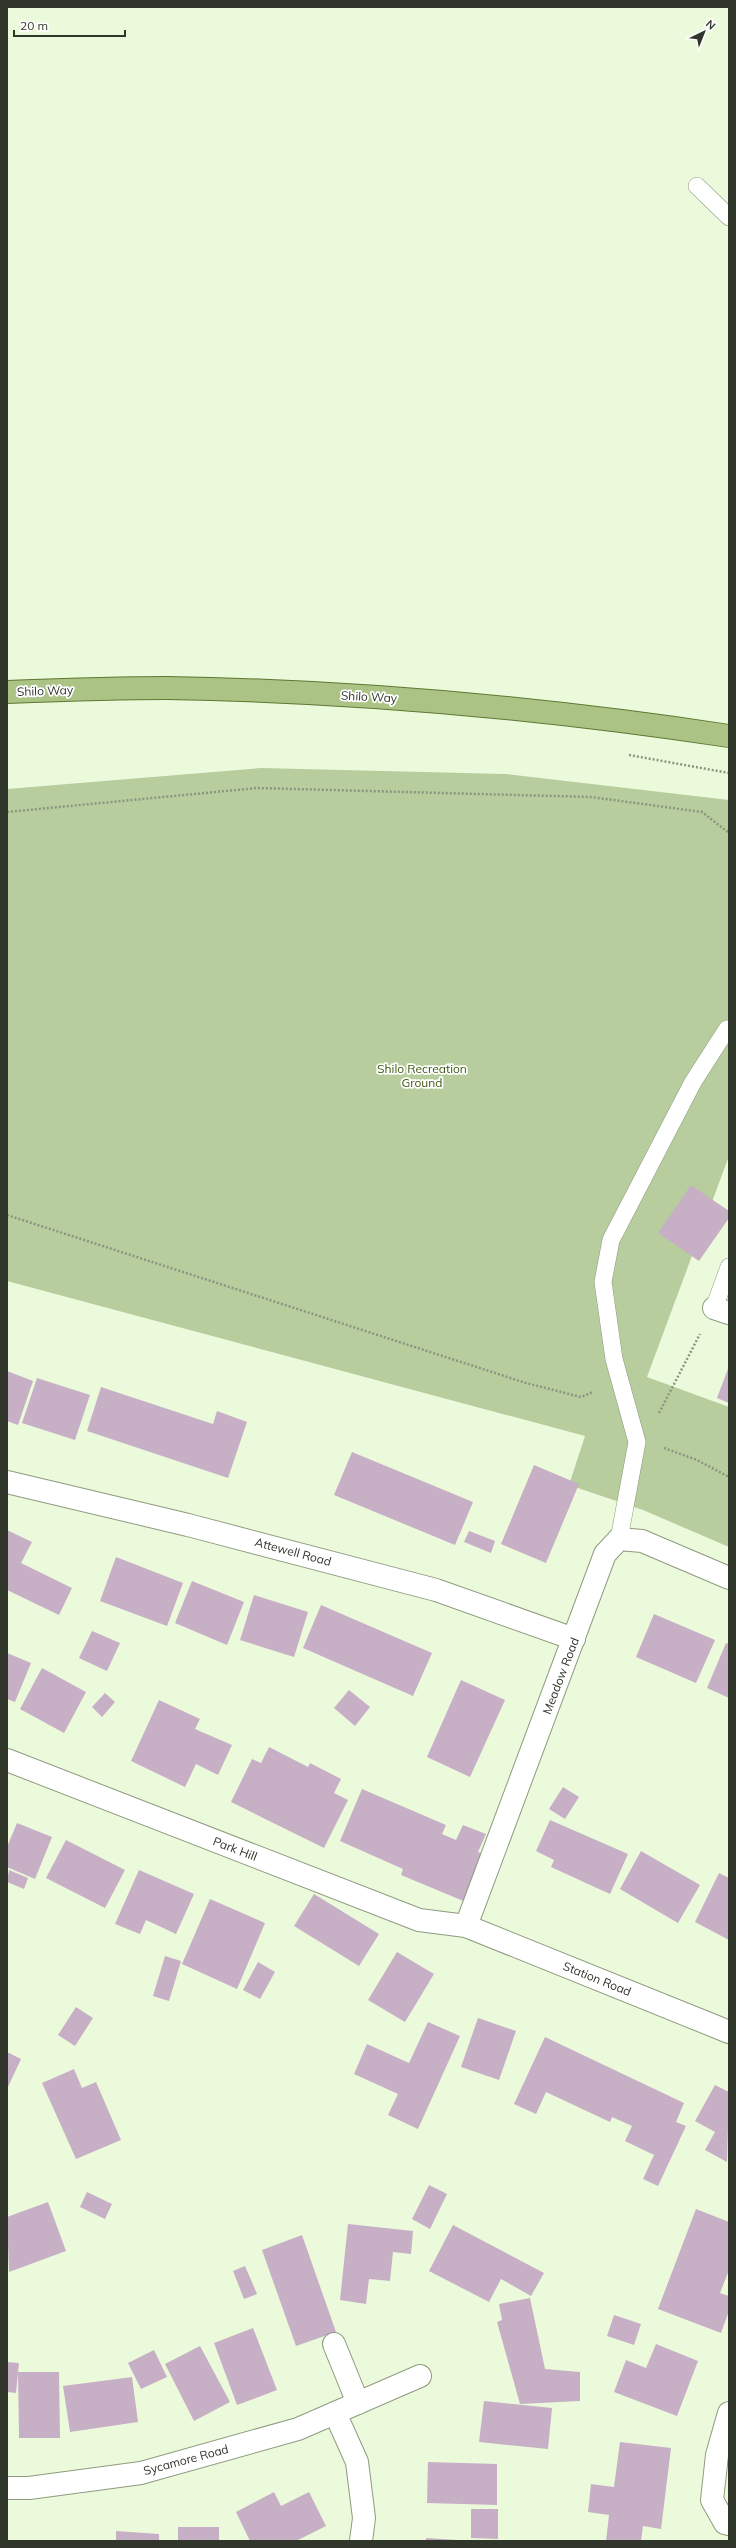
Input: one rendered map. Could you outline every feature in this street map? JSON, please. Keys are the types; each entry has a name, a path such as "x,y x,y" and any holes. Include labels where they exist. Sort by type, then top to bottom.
{"main road":[{"name":"Shilo Way","path":"7,692 167,688 385,697 640,723 729,736"}],"street":[{"name":"Attewell Road","path":"7,1482 188,1525 436,1590 574,1640"},
{"path":"619,1539 642,1541 729,1578"},
{"name":"Meadow Road","path":"466,1926 605,1554 619,1539"},
{"name":"Park Hill","path":"7,1760 419,1920 466,1926"},
{"name":"Station Road","path":"466,1926 729,2032"},
{"path":"334,2344 358,2403"},
{"name":"Sycamore Road","path":"7,2488 30,2488 141,2473 298,2429 420,2376"},
{"path":"335,2413 357,2462 364,2518 361,2541"},
{"path":"729,2413 717,2455 712,2500 725,2523 729,2524"}],"lane":[{"path":"697,186 729,217"},
{"path":"619,1539 641,1442 619,1380 603,1282 611,1240 693,1082 727,1029"},
{"path":"722,1310 729,1267"}],"path":[{"path":"621,754 729,773"},
{"path":"7,812 257,788 591,797 702,812 729,833"},
{"path":"7,1215 526,1383 581,1397 619,1380"},
{"path":"722,1310 672,1385 641,1442 697,1460 729,1477"}],"green space":[{"name":"Shilo Recreation Ground","path":"261,768 505,774 729,800 729,1156 647,1377 729,1407 729,1547 643,1510 569,1485 585,1436 7,1281 7,789"}],"building":[{"path":"691,1185 729,1211 729,1218 699,1261 658,1233"},
{"path":"729,1366 729,1403 717,1398"},
{"path":"7,1371 33,1381 18,1425 7,1421"},
{"path":"37,1378 90,1395 75,1440 22,1423"},
{"path":"101,1387 213,1424 217,1411 247,1422 228,1478 87,1431"},
{"path":"352,1452 473,1502 455,1545 334,1495"},
{"path":"534,1465 579,1484 546,1563 501,1544"},
{"path":"7,1530 32,1542 21,1563 72,1588 59,1615 7,1590"},
{"path":"469,1531 495,1541 491,1553 464,1542"},
{"path":"116,1557 183,1583 167,1626 100,1601"},
{"path":"192,1581 244,1602 227,1645 175,1623"},
{"path":"254,1595 308,1612 294,1657 240,1640"},
{"path":"321,1605 432,1653 413,1696 303,1648"},
{"path":"654,1614 715,1640 696,1683 636,1657"},
{"path":"92,1631 120,1643 107,1671 79,1658"},
{"path":"726,1643 729,1644 729,1698 707,1688"},
{"path":"7,1653 31,1663 15,1702 7,1699"},
{"path":"42,1668 86,1692 64,1733 20,1709"},
{"path":"461,1680 505,1700 470,1777 427,1757"},
{"path":"349,1690 370,1707 355,1726 334,1708"},
{"path":"105,1693 115,1702 102,1717 92,1707"},
{"path":"159,1700 200,1719 195,1729 232,1745 218,1775 196,1764 185,1787 131,1761"},
{"path":"269,1747 308,1767 310,1763 341,1779 334,1793 348,1800 324,1848 231,1802 252,1759 261,1763"},
{"path":"563,1787 579,1797 565,1819 549,1809"},
{"path":"362,1789 446,1825 442,1834 456,1840 463,1825 486,1834 478,1852 493,1858 473,1905 401,1875 403,1869 340,1841"},
{"path":"550,1820 628,1854 610,1894 551,1867 554,1860 536,1851"},
{"path":"17,1823 52,1837 35,1879 7,1867 7,1847"},
{"path":"66,1840 125,1870 105,1908 46,1878"},
{"path":"641,1851 700,1885 678,1923 620,1889"},
{"path":"9,1870 28,1878 24,1889 7,1882"},
{"path":"139,1870 194,1894 176,1934 146,1920 140,1934 115,1924"},
{"path":"719,1873 729,1878 729,1940 695,1922"},
{"path":"314,1894 379,1934 359,1966 294,1926"},
{"path":"210,1899 265,1923 237,1989 182,1964"},
{"path":"397,1952 434,1974 405,2022 368,2000"},
{"path":"165,1956 181,1961 169,2001 153,1996"},
{"path":"258,1962 275,1972 260,1999 243,1990"},
{"path":"76,2007 93,2018 75,2046 58,2035"},
{"path":"478,2018 516,2031 499,2080 461,2067"},
{"path":"428,2022 460,2036 418,2129 388,2115 398,2094 354,2074 367,2044 409,2063"},
{"path":"545,2037 684,2103 676,2122 686,2126 658,2186 643,2179 654,2155 625,2141 632,2126 612,2117 610,2122 546,2092 536,2114 514,2104"},
{"path":"7,2052 21,2059 7,2089"},
{"path":"74,2069 82,2088 96,2082 121,2140 76,2159 42,2083"},
{"path":"715,2085 729,2092 727,2162 705,2150 715,2132 695,2121"},
{"path":"429,2185 447,2194 430,2229 412,2219"},
{"path":"87,2192 112,2204 105,2219 80,2207"},
{"path":"48,2202 66,2251 9,2272 7,2217"},
{"path":"696,2209 729,2222 729,2270 720,2293 729,2296 729,2311 721,2333 658,2309"},
{"path":"348,2224 413,2231 411,2254 393,2252 390,2281 369,2279 366,2304 340,2300"},
{"path":"453,2225 544,2273 531,2296 501,2279 489,2302 429,2271"},
{"path":"302,2235 336,2332 296,2346 262,2250"},
{"path":"245,2266 257,2294 244,2299 233,2271"},
{"path":"530,2298 545,2369 580,2372 580,2401 520,2404 497,2322 502,2320 499,2304"},
{"path":"614,2315 641,2324 634,2345 607,2336"},
{"path":"253,2328 277,2390 237,2405 214,2343"},
{"path":"656,2344 698,2361 677,2416 614,2392 626,2360 646,2368"},
{"path":"200,2346 230,2402 194,2421 165,2364"},
{"path":"154,2350 167,2377 141,2389 128,2363"},
{"path":"7,2362 19,2363 16,2393 7,2392"},
{"path":"18,2372 59,2372 60,2438 19,2438"},
{"path":"132,2377 138,2422 70,2432 63,2386"},
{"path":"484,2401 552,2408 548,2449 479,2442"},
{"path":"620,2442 671,2448 661,2529 643,2526 641,2541 606,2541 609,2515 588,2512 591,2484 614,2487"},
{"path":"428,2462 497,2464 497,2505 427,2503"},
{"path":"274,2492 281,2506 309,2492 326,2526 296,2541 250,2541 236,2512"},
{"path":"471,2509 498,2509 498,2539 471,2538"},
{"path":"178,2527 219,2527 219,2541 178,2541"},
{"path":"116,2531 159,2534 159,2541 116,2541"},
{"path":"426,2538 458,2540 458,2541 426,2541"}]}
